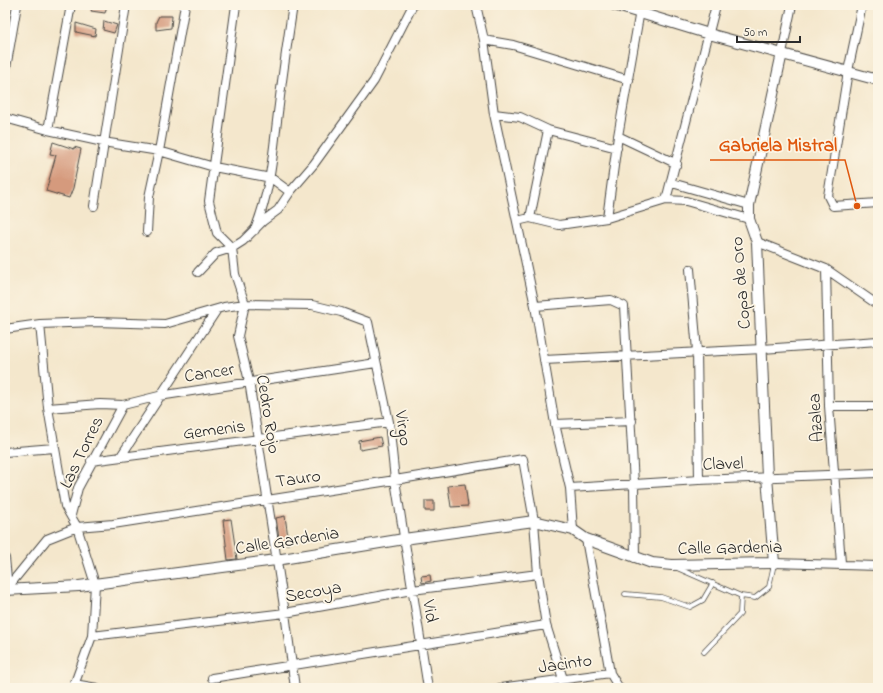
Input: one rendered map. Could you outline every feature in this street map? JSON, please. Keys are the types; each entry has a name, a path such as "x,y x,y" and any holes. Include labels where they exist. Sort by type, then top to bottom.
{"street":[{"path":"5,74 17,5"},
{"path":"48,130 71,5"},
{"path":"94,206 126,5"},
{"path":"147,232 149,197 159,151 185,5"},
{"path":"5,329 40,324 96,322 165,324 245,304 235,274 232,248 217,233 209,201 236,5"},
{"path":"255,230 265,206 271,178 293,5"},
{"path":"198,272 216,253 232,248 243,241 263,221 278,210 290,192 314,164 374,80 413,5"},
{"path":"476,5 484,40 494,114 535,306 556,424 570,488 573,530"},
{"path":"614,5 640,8 709,34 878,80"},
{"path":"666,200 672,183 716,5"},
{"name":"Copa de Oro","path":"774,563 767,477 757,242 749,219 749,205 792,5"},
{"path":"862,5 848,71 828,196 834,206 878,203"},
{"path":"607,218 618,136 629,80 640,8"},
{"path":"484,40 513,46 629,80"},
{"path":"494,114 520,117 548,130 617,148"},
{"path":"5,118 48,130 103,142 159,151 214,167 271,178 290,192"},
{"path":"530,218 548,130"},
{"path":"618,136 676,164"},
{"path":"672,183 749,205"},
{"path":"517,221 530,218 559,225 607,218 666,200 686,201 749,219"},
{"path":"757,242 826,269 878,305"},
{"path":"690,269 697,351 699,480"},
{"name":"Azalea","path":"826,269 829,406 841,564"},
{"path":"535,306 611,300 624,306 626,355 632,421 635,558"},
{"name":"Virgo","path":"245,304 312,306 341,312 368,322 389,422 395,480 404,539"},
{"name":"Cedro Rojo","path":"245,304 238,336 249,381 266,499 285,613 295,688"},
{"path":"121,456 216,311"},
{"path":"40,324 48,408 65,506 77,527 95,584 92,636 73,686 97,688"},
{"path":"544,360 697,351 762,349 878,340"},
{"name":"Cancer","path":"48,408 100,404 122,405 159,396 376,362"},
{"name":"Las Torres","path":"71,515 78,488 122,405"},
{"path":"829,406 878,406"},
{"path":"556,424 632,421"},
{"name":"Gemenis","path":"91,461 389,422"},
{"path":"5,452 54,448"},
{"name":"Tauro","path":"77,527 113,524 395,480 523,458 534,521"},
{"name":"Clavel","path":"570,488 699,480 878,473"},
{"path":"534,521 538,574 546,625 563,679"},
{"name":"Calle Gardenia","path":"7,589 95,584 276,560 404,539 534,521 573,530 586,539 652,563 672,565 774,563 878,566"},
{"path":"7,589 47,539 77,527"},
{"name":"Vid","path":"404,539 428,688"},
{"path":"586,539 610,673 619,688"},
{"path":"5,558 7,589"},
{"name":"Secoya","path":"92,636 285,613 412,590 538,574"},
{"path":"212,678 546,625"},
{"name":"Jacinto","path":"500,688 610,673"}],"lane":[{"path":"672,565 741,596 755,598 769,587 774,563"},
{"path":"625,594 661,597 690,607 703,600 713,583"},
{"path":"704,652 740,614 741,596"}],"building":[{"path":"93,5 107,5 105,13 91,11"},
{"path":"159,16 172,16 171,28 156,30 156,22"},
{"path":"104,21 117,25 114,33 103,30"},
{"path":"76,23 96,29 95,36 76,32"},
{"path":"53,142 74,149 74,147 81,149 73,188 69,198 46,191 56,155 50,154"},
{"path":"380,437 382,446 360,450 359,441"},
{"path":"465,484 468,506 451,507 448,486"},
{"path":"425,501 434,501 434,511 425,511"},
{"path":"285,516 289,544 280,545 276,518"},
{"path":"231,519 237,559 228,560 223,520"},
{"path":"430,575 431,581 422,583 421,576"}],"place":[{"name":"Gabriela Mistral","path":"857,206"}]}
